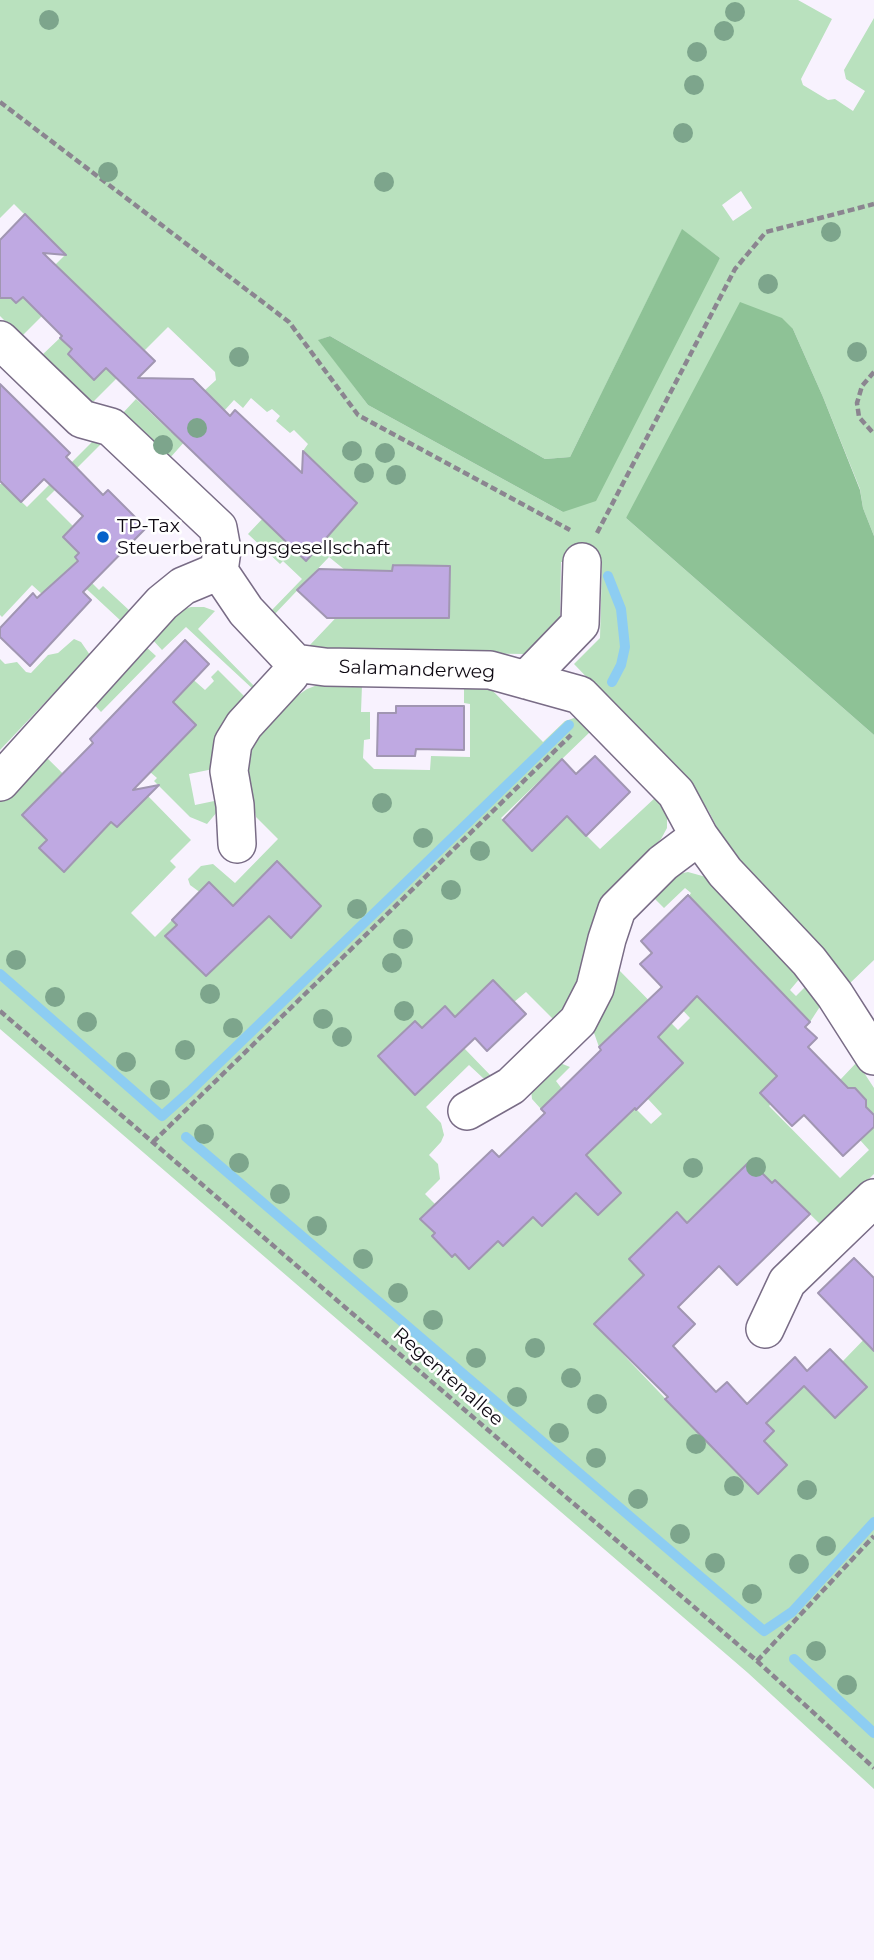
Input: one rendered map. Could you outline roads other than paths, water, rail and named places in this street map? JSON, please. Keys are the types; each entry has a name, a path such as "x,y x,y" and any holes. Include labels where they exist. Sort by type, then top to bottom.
{"street":[{"path":"0,340 82,419 111,427 218,528 222,550 219,571 246,611 296,663 290,675 244,725 233,743 229,771 235,804 237,844"},
{"path":"526,680 580,624 587,552"},
{"path":"0,782 162,603 183,586 219,571"},
{"name":"Salamanderweg","path":"296,663 324,667 490,670 580,695 676,793 699,836 725,872 821,976 874,1056"},
{"path":"467,1111 511,1086 578,1021 595,988 617,909 663,863 699,836"},
{"path":"765,1329 786,1282 874,1198"}],"waterway":[{"path":"608,576 621,609 625,647 621,665 612,682"},
{"path":"0,974 162,1116 569,725"},
{"path":"186,1137 764,1631 792,1612 874,1522"},
{"path":"794,1659 874,1733"}],"place":[{"name":"TP-Tax Steuerberatungsgesellschaft","path":"103,537"}]}
